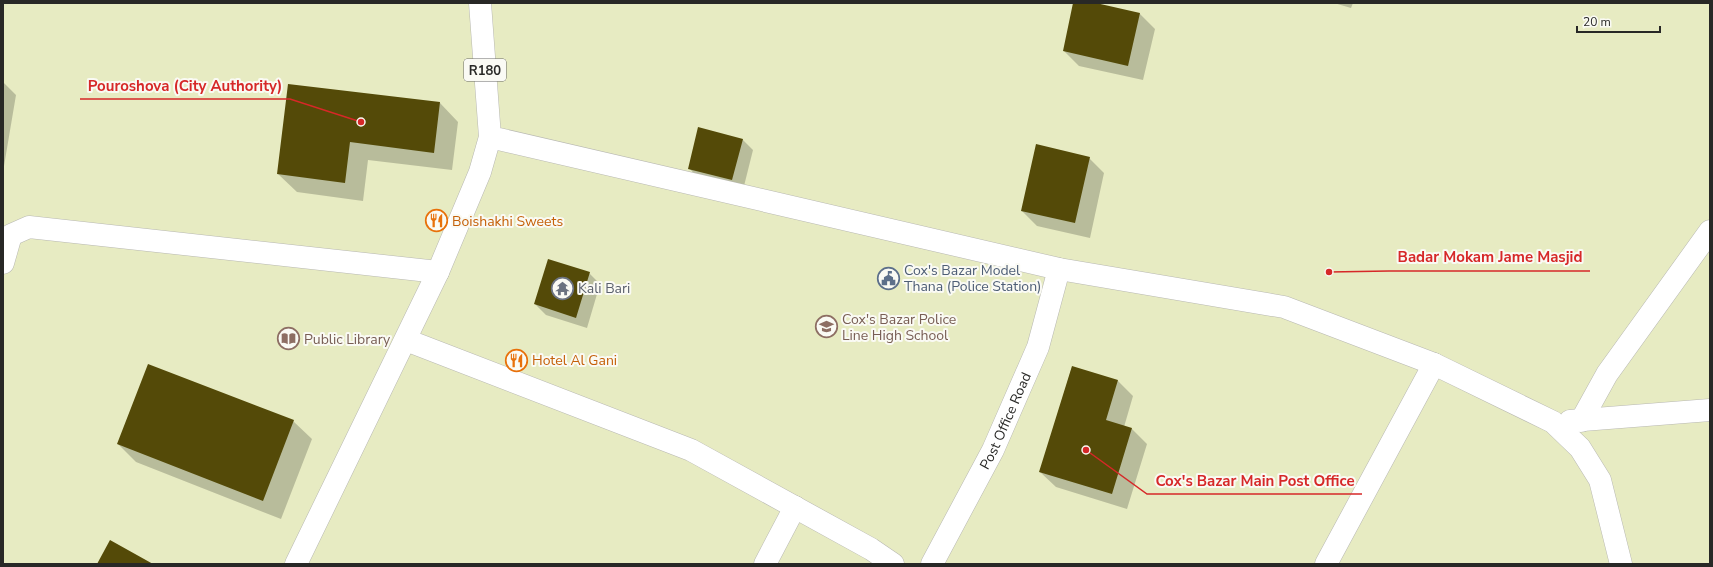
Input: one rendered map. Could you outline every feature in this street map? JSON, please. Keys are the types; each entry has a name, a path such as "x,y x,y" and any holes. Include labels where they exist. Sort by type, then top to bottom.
{"street":[{"name":"R180","path":"296,564 438,272 480,172 490,138 480,3"},
{"path":"490,138 1059,269 1284,307 1434,364 1553,422 1580,448 1600,480 1621,564"},
{"path":"3,263 12,235 29,227 438,272"},
{"path":"1581,421 1607,374 1710,231"},
{"name":"Post Office Road","path":"932,564 993,450 1038,347 1059,269"},
{"path":"406,340 691,450 871,549 893,564"},
{"path":"1326,564 1434,364"},
{"path":"1553,422 1710,410"},
{"path":"765,564 795,507"}],"green space":[{"path":"3,3 1710,3 1710,564 3,564"}],"building":[{"path":"1073,3 1096,3 1140,13 1128,66 1063,51"},
{"path":"288,84 440,102 434,153 350,142 345,183 277,174"},
{"path":"698,127 743,139 732,180 688,169"},
{"path":"1036,144 1090,157 1075,223 1021,211"},
{"name":"Kali Bari","path":"548,259 590,272 576,318 534,304"},
{"path":"148,364 294,420 263,501 117,444"},
{"path":"1072,366 1118,380 1106,420 1132,428 1112,494 1039,472"},
{"path":"110,540 153,564 97,564"}],"place":[{"name":"Pouroshova (City Authority)","path":"361,122"},
{"name":"Boishakhi Sweets","path":"437,221"},
{"name":"Badar Mokam Jame Masjid","path":"1329,272"},
{"name":"Cox's Bazar Model Thana (Police Station)","path":"889,278"},
{"name":"Kali Bari","path":"562,288"},
{"name":"Cox's Bazar Police Line High School","path":"826,327"},
{"name":"Public Library","path":"288,339"},
{"name":"Hotel Al Gani","path":"517,360"},
{"name":"Cox's Bazar Main Post Office","path":"1086,450"}]}
